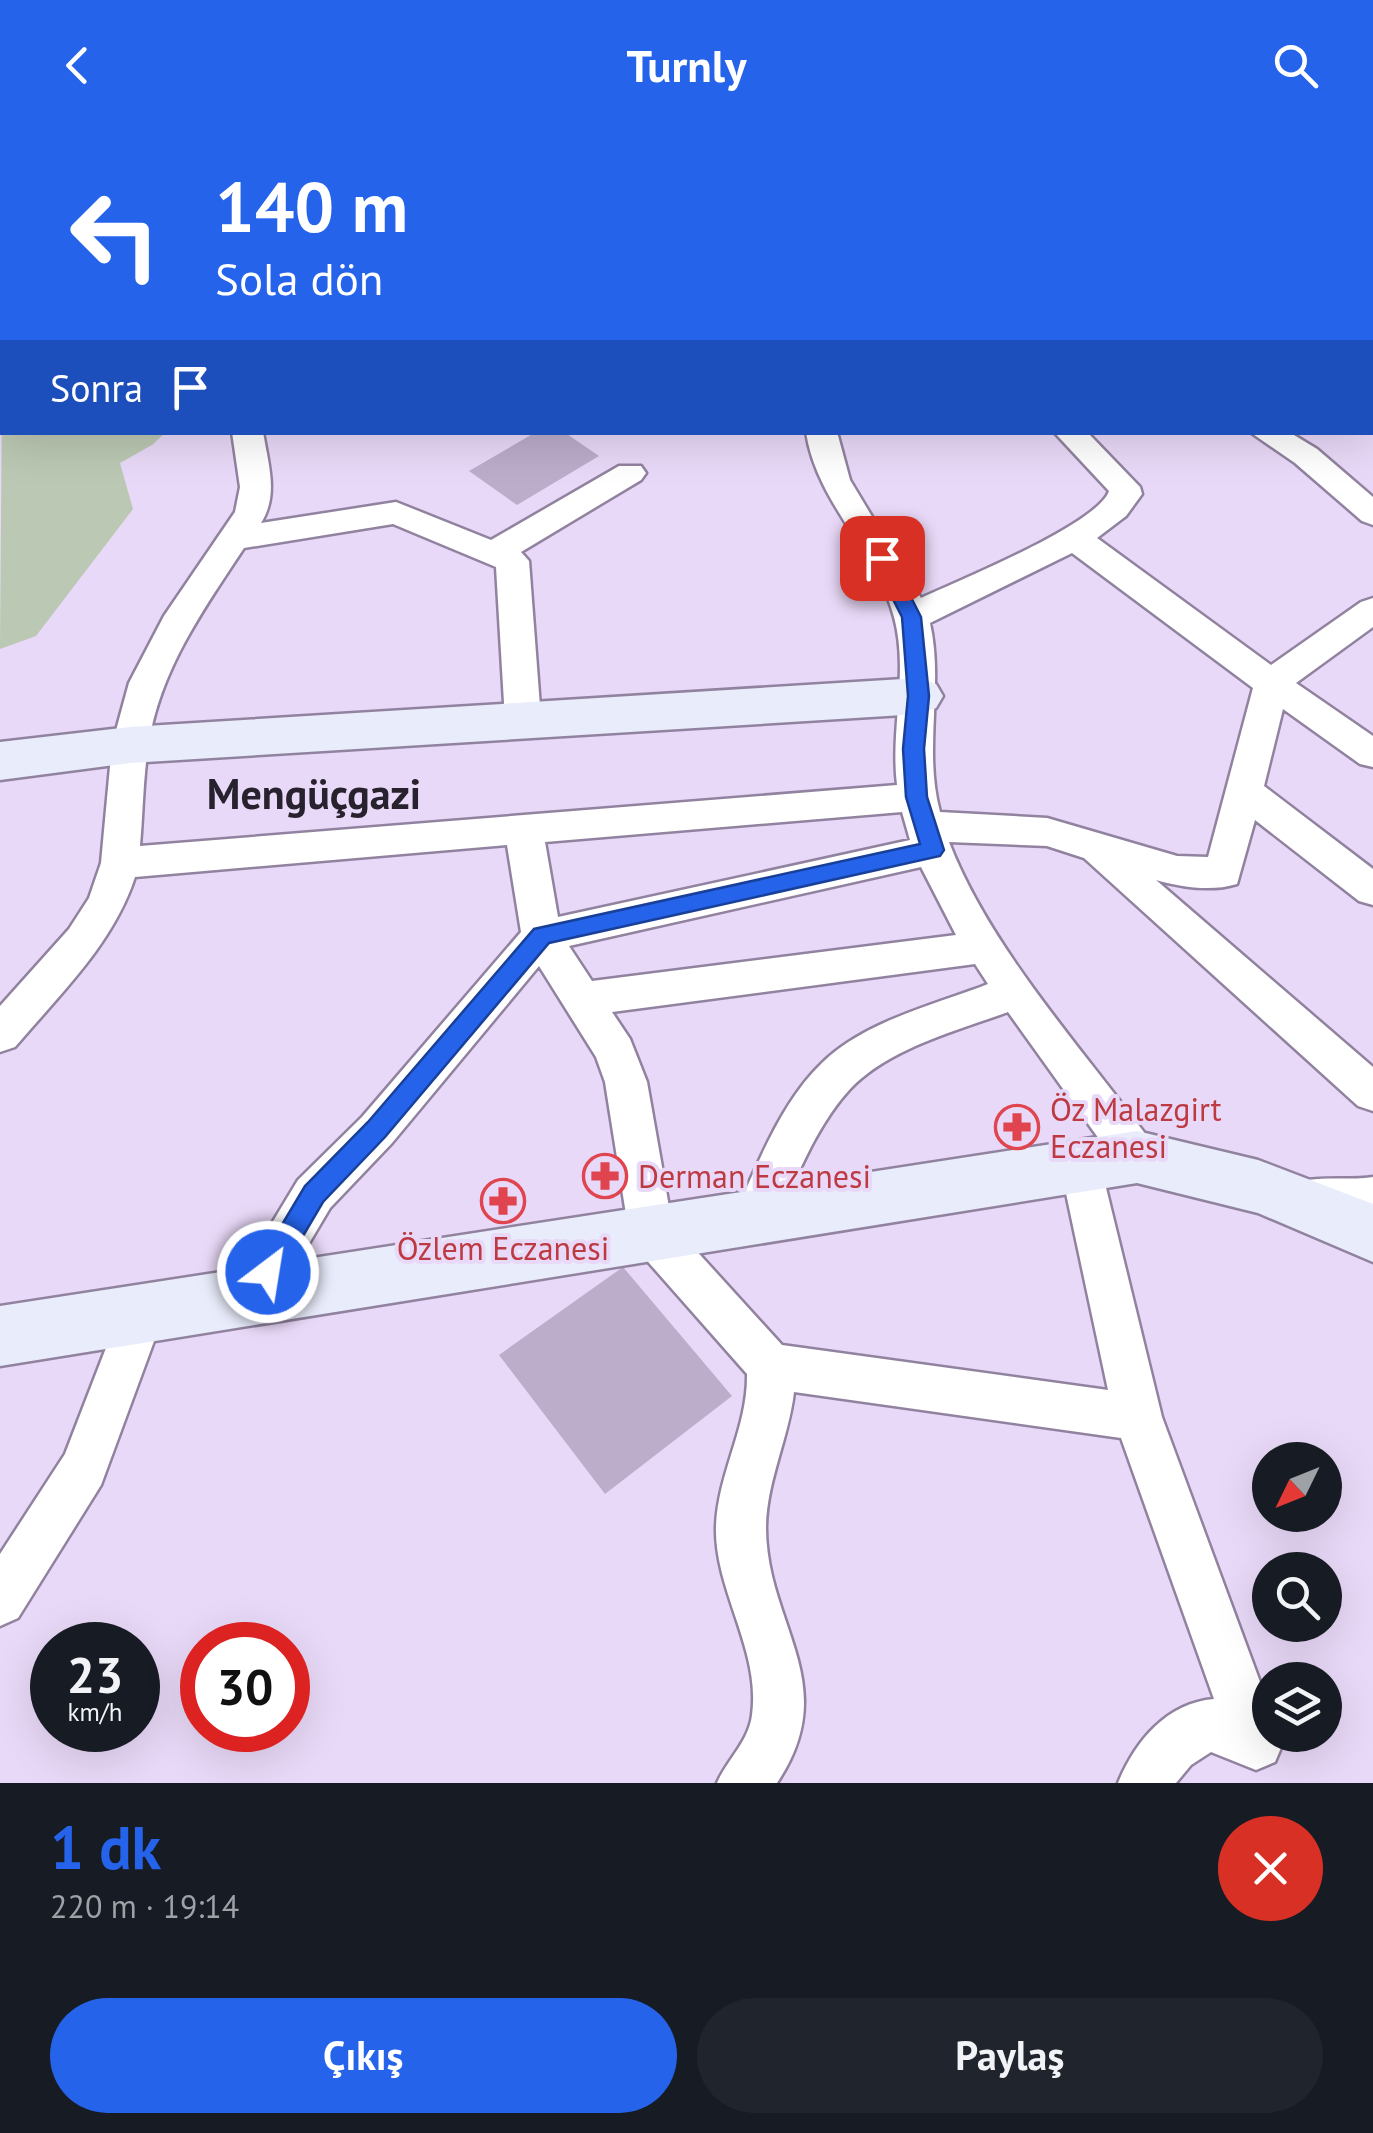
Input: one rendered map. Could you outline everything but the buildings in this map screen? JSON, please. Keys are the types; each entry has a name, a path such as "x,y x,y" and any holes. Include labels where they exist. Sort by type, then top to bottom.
{"street":[{"path":"0,1035 83,940 106,902 120,863 130,745 147,683 176,624 251,513 256,487 247,435"},
{"path":"822,435 828,461 846,501 899,587 912,617 918,696 914,749 926,824 965,920 1016,991 1109,1161 1138,1416 1256,1743 1208,1724 1193,1730 1164,1756 1145,1783"},
{"path":"912,617 1075,538 1115,509 1126,494 1124,488 1072,435"},
{"path":"1270,435 1306,456 1373,514"},
{"path":"494,553 630,473"},
{"path":"236,538 396,513 512,560 523,720"},
{"path":"1075,538 1190,629 1373,754"},
{"path":"1166,886 1223,873 1272,682 1373,610"},
{"path":"0,761 130,745 918,696"},
{"path":"1244,792 1373,890"},
{"path":"120,863 524,830 926,824 1046,832 1090,844 1166,886 1373,1094"},
{"path":"254,1296 314,1194 377,1130 542,936 926,824"},
{"path":"524,830 542,936 615,1051 626,1082 651,1233 770,1366 773,1394 740,1526 742,1556 780,1705 774,1738 744,1783"},
{"path":"582,999 984,948"},
{"path":"756,1216 823,1092 839,1073 864,1053 1016,991"},
{"path":"0,1336 1109,1161 1210,1169 1291,1197 1373,1234"},
{"path":"1291,1197 1346,1201 1373,1197"},
{"path":"0,1600 84,1468 141,1314"},
{"path":"770,1366 1138,1416"}],"green space":[{"path":"2,435 163,435 120,463 133,509 36,636 0,649"}],"place":[{"name":"Öz Malazgirt Eczanesi","path":"1017,1127"},
{"name":"Derman Eczanesi","path":"605,1176"},
{"name":"Özlem Eczanesi","path":"503,1201"}],"district":[{"name":"Mengüçgazi","path":"314,793"}],"route":[{"path":"268,1272 314,1194 377,1130 542,936 933,850 917,797 914,749 918,696 912,617 882,558"}]}
